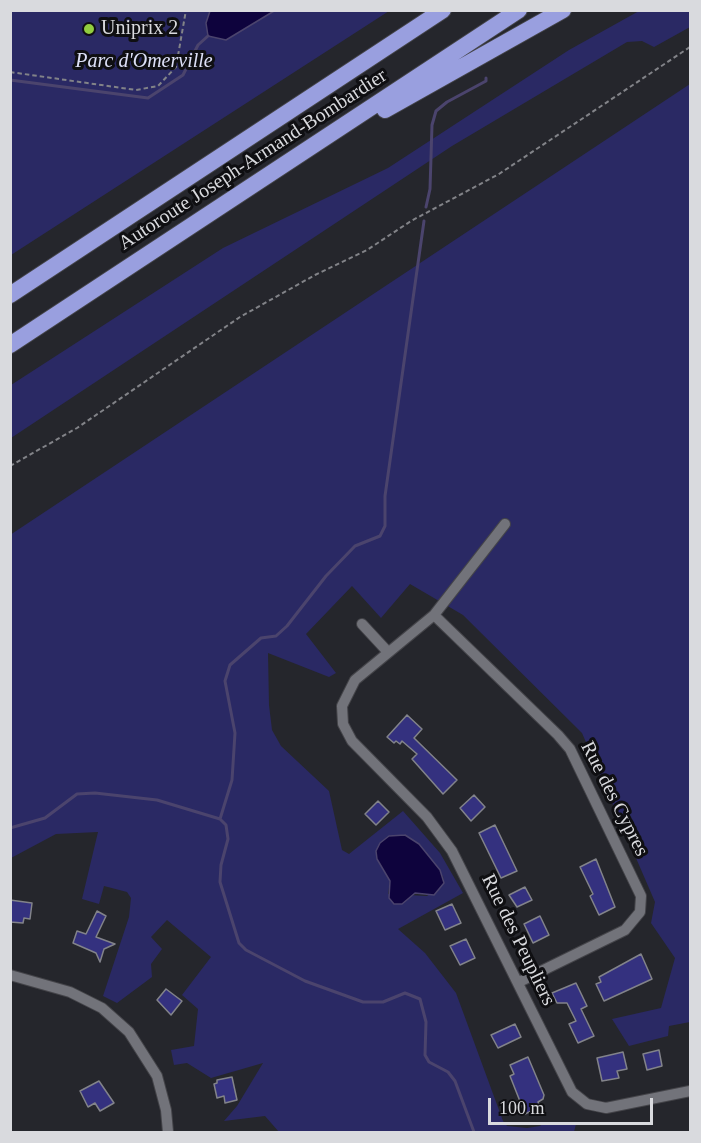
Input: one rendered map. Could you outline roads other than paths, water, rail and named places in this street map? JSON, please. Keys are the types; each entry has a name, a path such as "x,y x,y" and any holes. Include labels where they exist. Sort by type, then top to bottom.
{"highway":[{"name":"Autoroute Joseph-Armand-Bombardier","path":"10,345 519,10"},
{"path":"271,173 563,10"},
{"name":"Autoroute Joseph-Armand-Bombardier","path":"10,295 442,11"}],"street":[{"path":"362,624 387,651 434,615 505,524"},
{"name":"Rue des Cypres","path":"434,615 570,749 641,896 640,912 625,930 519,982"},
{"name":"Rue des Peupliers","path":"387,651 349,688 341,715 346,733 427,817 452,851 519,982 566,1084 579,1099 596,1107 606,1108 690,1091"},
{"path":"10,975 70,992 102,1008 129,1032 157,1076 166,1110 168,1132"}],"waterway":[{"path":"10,80 148,98 183,75 198,45 208,36"},
{"path":"426,207 430,189 432,125 436,111 447,102 486,81 486,78"},
{"path":"220,819 232,780 235,733 225,681 230,665 261,638 276,636 287,626 326,576 355,546 380,536 385,526 385,496 424,221"},
{"path":"10,828 45,818 77,794 95,793 157,800 220,819 226,825 228,839 221,865 220,882 239,943 246,950 305,981 363,1002 383,1002 405,993 420,999 426,1022 425,1055 429,1062 448,1072 455,1081 474,1132"}],"place":[{"name":"Uniprix 2","path":"89,29"}],"park label":[{"name":"Parc d'Omerville","path":"144,62"}]}
